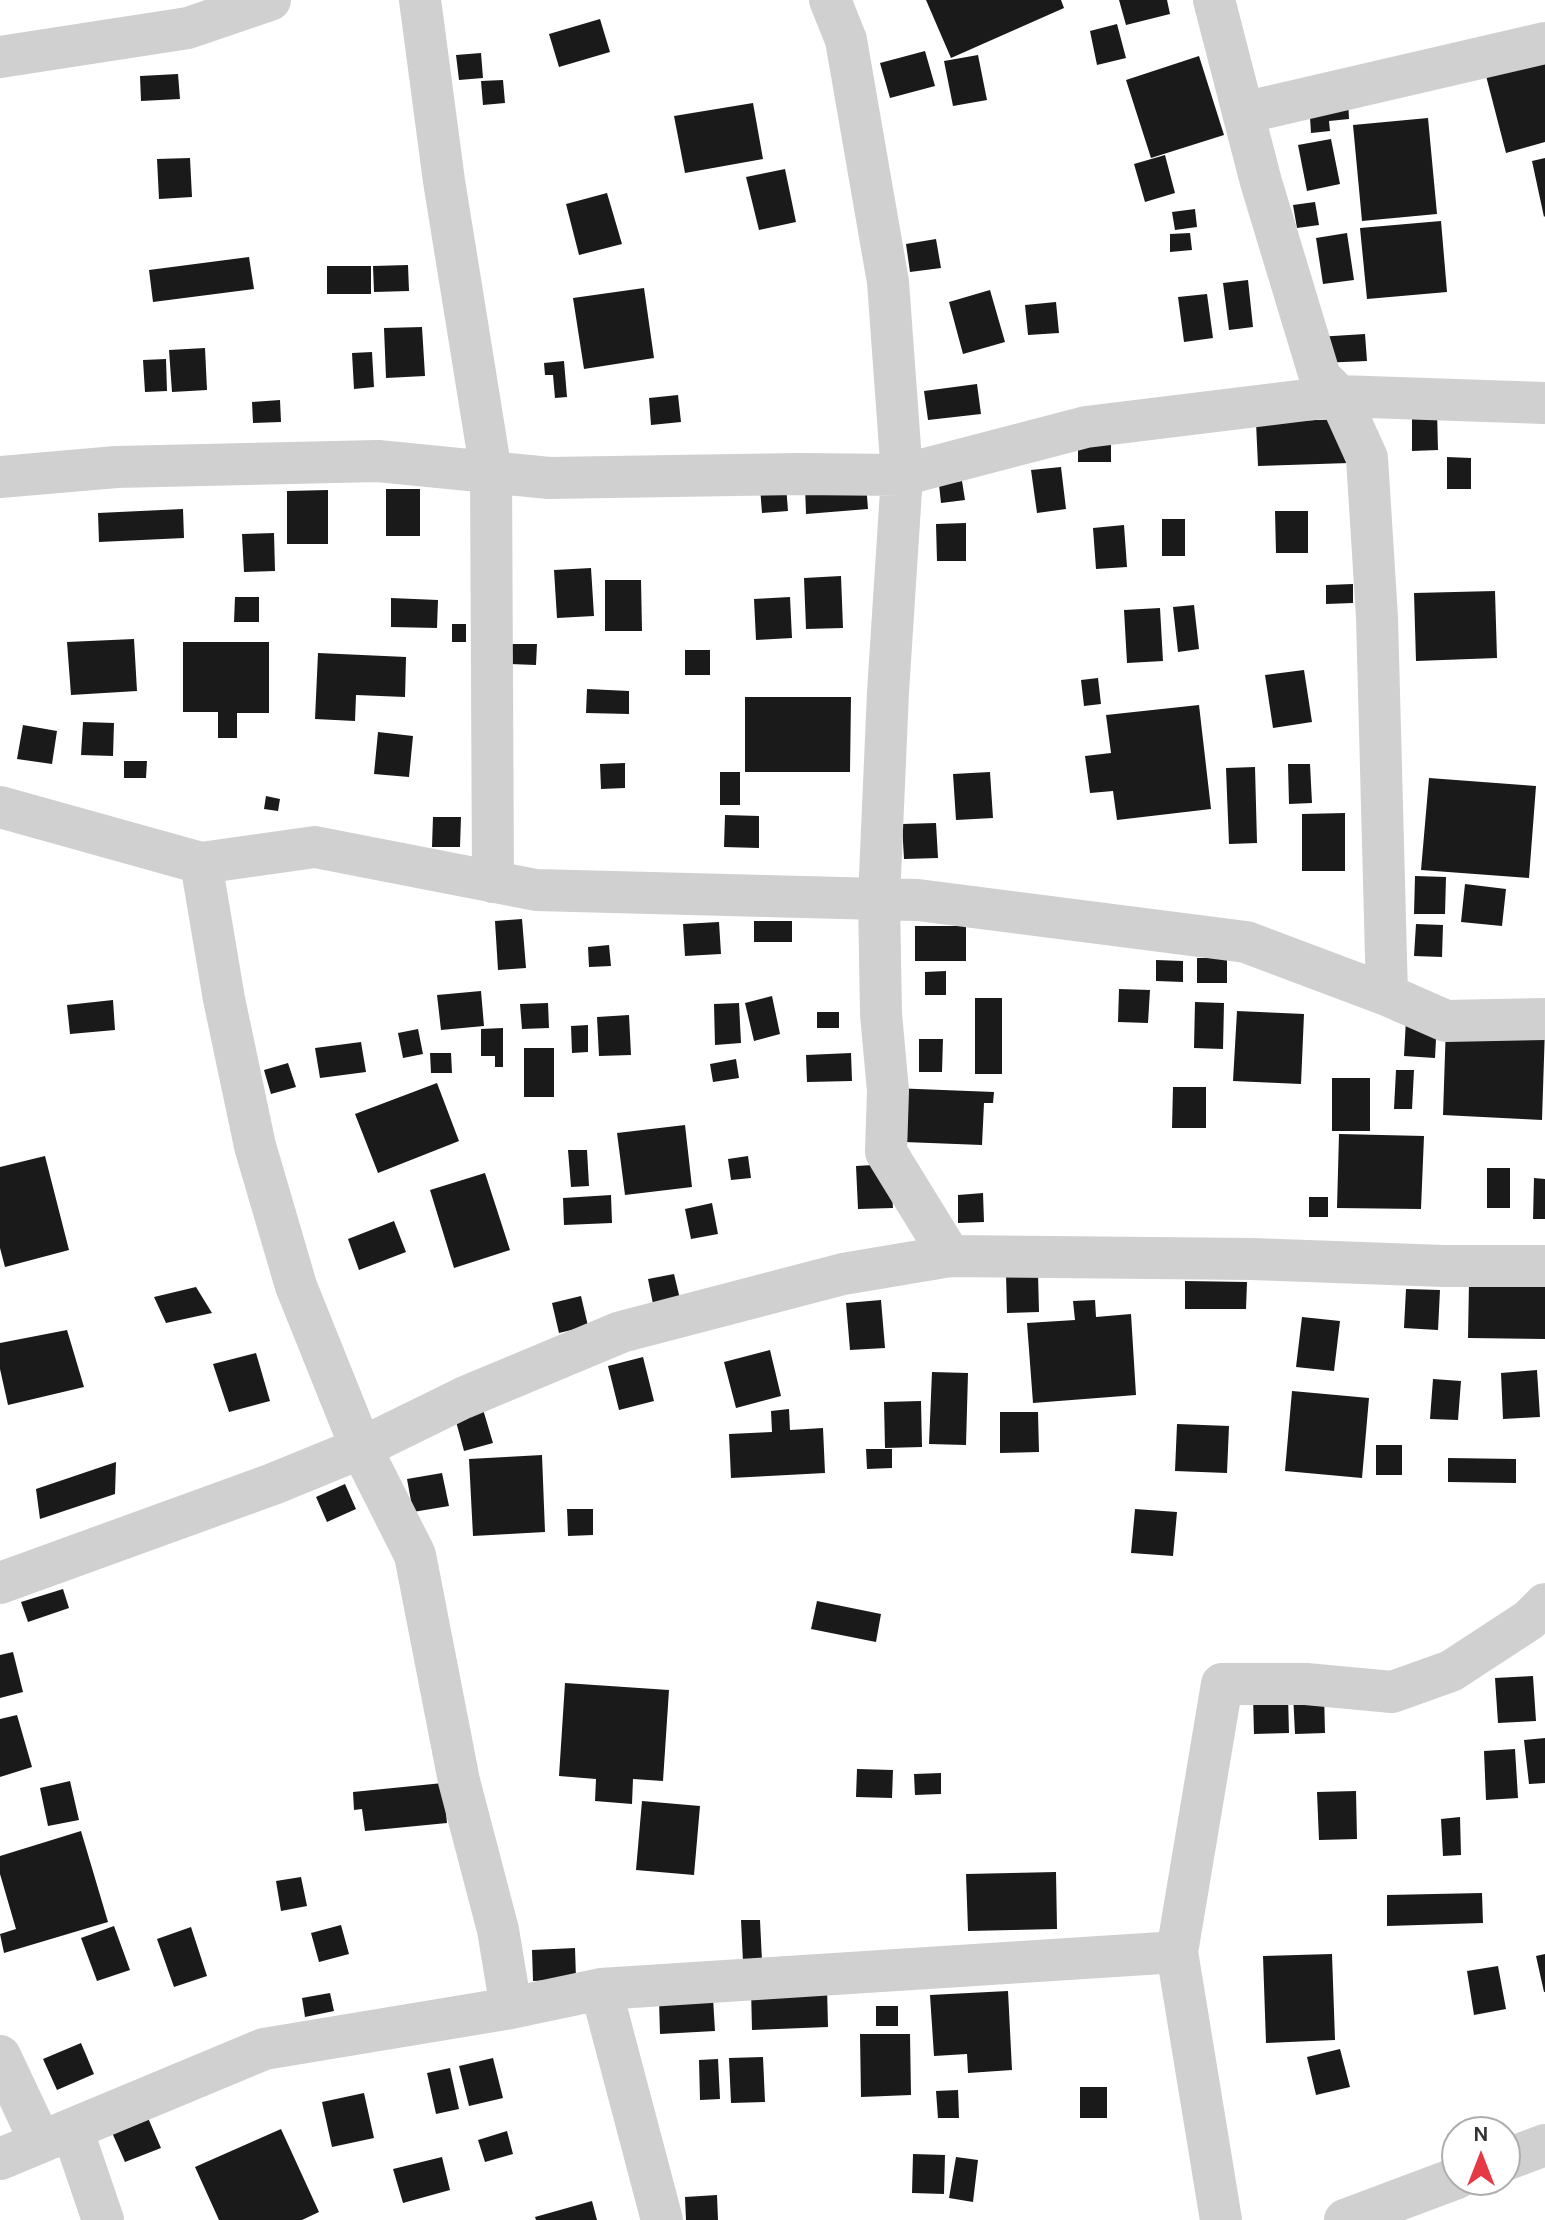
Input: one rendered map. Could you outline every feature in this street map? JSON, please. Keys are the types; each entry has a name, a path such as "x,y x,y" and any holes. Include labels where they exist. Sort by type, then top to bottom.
{"street":[{"path":"0,57 188,28 270,0"},
{"path":"420,0 444,181 491,472 493,882"},
{"path":"830,0 846,40 888,282 902,475 879,899 881,1014 888,1091 886,1152 950,1256"},
{"path":"1214,0 1261,182 1320,377 1339,396 1367,458 1377,617 1387,995"},
{"path":"1243,113 1545,43"},
{"path":"0,477 116,467 378,461 549,478 902,475 1086,427 1339,396 1545,403"},
{"path":"0,807 201,863 315,847 536,890 918,900 1246,942 1387,995 1446,1021 1545,1019"},
{"path":"201,863 224,999 255,1146 296,1286 361,1448 415,1555 459,1781 498,1930 511,2008"},
{"path":"0,1583 273,1484 361,1448 463,1398 621,1332 843,1274 950,1256 1545,1266"},
{"path":"1221,2220 1177,1952 1222,1684 1306,1684 1392,1692 1451,1671 1529,1620 1545,1604"},
{"path":"0,2159 264,2049 511,2008 601,1989 1177,1952"},
{"path":"601,1989 662,2220"},
{"path":"0,2056 56,2135 103,2220"},
{"path":"1521,2154 1545,2145"},
{"path":"1345,2220 1441,2184"}],"building":[{"path":"926,0 1061,0 1064,8 951,58"},
{"path":"1119,0 1167,0 1170,14 1126,25"},
{"path":"600,19 610,52 559,67 549,34"},
{"path":"1117,24 1126,58 1097,65 1090,31"},
{"path":"925,51 935,86 890,98 880,63"},
{"path":"481,53 483,78 459,80 456,55"},
{"path":"978,55 987,100 953,106 944,61"},
{"path":"1199,56 1224,135 1151,158 1126,80"},
{"path":"1545,56 1545,142 1506,153 1485,72"},
{"path":"178,74 180,99 141,101 140,76"},
{"path":"503,80 505,103 483,105 481,81"},
{"path":"1348,99 1349,119 1329,121 1330,131 1311,133 1309,102"},
{"path":"753,103 763,159 685,173 674,116"},
{"path":"1428,118 1437,214 1362,221 1353,125"},
{"path":"1331,139 1340,184 1307,191 1298,145"},
{"path":"1165,155 1175,193 1145,202 1134,164"},
{"path":"190,158 192,197 159,199 157,159"},
{"path":"1545,158 1545,216 1544,217 1532,161"},
{"path":"785,169 796,222 759,230 746,177"},
{"path":"607,193 622,244 579,255 566,204"},
{"path":"1315,202 1319,225 1297,228 1293,205"},
{"path":"1195,209 1197,227 1175,230 1172,212"},
{"path":"1441,221 1447,292 1367,299 1360,228"},
{"path":"1190,233 1192,250 1170,252 1170,234"},
{"path":"1347,233 1354,280 1323,284 1316,238"},
{"path":"936,239 941,268 910,272 906,244"},
{"path":"249,257 254,289 153,302 149,270"},
{"path":"408,265 409,291 374,292 373,266"},
{"path":"327,266 371,266 371,294 327,294"},
{"path":"1248,280 1253,327 1229,330 1223,283"},
{"path":"644,288 654,358 584,369 573,298"},
{"path":"990,290 1005,342 963,354 949,302"},
{"path":"1207,294 1213,338 1184,342 1178,297"},
{"path":"1056,302 1059,333 1028,335 1025,305"},
{"path":"422,327 425,376 386,378 384,328"},
{"path":"1365,334 1367,361 1319,363 1317,337"},
{"path":"205,348 207,390 172,392 169,350"},
{"path":"372,352 374,387 354,389 352,353"},
{"path":"166,359 167,391 145,392 143,360"},
{"path":"564,361 567,397 555,398 553,375 545,375 544,363"},
{"path":"977,384 981,414 928,420 924,391"},
{"path":"678,395 681,422 651,425 649,398"},
{"path":"280,400 281,422 253,423 252,402"},
{"path":"1437,410 1438,450 1412,451 1412,411"},
{"path":"1348,419 1349,463 1258,466 1256,422"},
{"path":"1078,443 1111,443 1111,462 1078,462"},
{"path":"1447,457 1471,458 1471,489 1447,489"},
{"path":"1061,467 1066,509 1037,513 1031,470"},
{"path":"962,481 965,500 941,503 939,485"},
{"path":"866,483 868,509 806,514 805,486"},
{"path":"786,485 788,511 762,513 760,487"},
{"path":"386,489 420,489 420,536 386,536"},
{"path":"328,490 328,544 287,544 287,491"},
{"path":"183,509 184,538 99,542 98,513"},
{"path":"1275,511 1308,511 1308,553 1276,553"},
{"path":"1162,519 1185,519 1185,556 1162,556"},
{"path":"966,523 966,561 937,561 936,524"},
{"path":"1124,525 1127,567 1096,569 1093,528"},
{"path":"274,533 275,571 244,572 242,534"},
{"path":"591,568 594,616 557,618 554,570"},
{"path":"841,576 843,628 806,629 804,578"},
{"path":"605,580 641,580 642,631 605,631"},
{"path":"1353,584 1353,603 1326,604 1326,585"},
{"path":"1495,591 1497,658 1416,661 1414,593"},
{"path":"235,597 259,597 259,622 234,622"},
{"path":"790,597 792,638 756,640 754,599"},
{"path":"391,598 438,600 437,628 391,627"},
{"path":"1194,605 1199,649 1178,652 1173,607"},
{"path":"1160,608 1163,661 1127,663 1124,610"},
{"path":"452,624 466,624 466,642 452,642"},
{"path":"134,639 137,691 71,695 67,642"},
{"path":"183,642 269,642 269,713 237,713 237,738 218,738 218,712 183,712"},
{"path":"510,644 537,644 536,665 510,664"},
{"path":"685,650 710,650 710,675 685,675"},
{"path":"318,653 406,657 405,697 356,695 355,721 315,719"},
{"path":"1304,670 1312,722 1273,728 1265,675"},
{"path":"1098,678 1101,704 1084,706 1081,680"},
{"path":"587,689 629,691 629,714 586,713"},
{"path":"745,697 851,697 850,772 745,772"},
{"path":"1199,705 1211,809 1117,820 1113,791 1090,793 1085,756 1111,753 1106,715"},
{"path":"83,722 114,723 113,756 81,755"},
{"path":"23,725 57,731 52,764 17,759"},
{"path":"378,732 413,736 409,777 374,774"},
{"path":"124,761 147,761 146,778 124,778"},
{"path":"625,763 625,788 601,789 600,764"},
{"path":"1288,764 1310,764 1312,803 1289,804"},
{"path":"1255,767 1257,843 1229,844 1226,768"},
{"path":"720,772 740,772 740,805 720,805"},
{"path":"990,772 993,818 956,820 953,774"},
{"path":"1429,778 1536,786 1529,878 1421,870"},
{"path":"266,796 280,799 278,811 264,809"},
{"path":"1345,813 1345,871 1302,871 1302,814"},
{"path":"725,815 759,816 759,848 724,847"},
{"path":"433,817 461,817 460,847 432,847"},
{"path":"936,823 938,858 904,859 902,824"},
{"path":"1415,876 1446,877 1445,914 1414,914"},
{"path":"1465,884 1506,889 1502,926 1461,922"},
{"path":"522,919 526,968 498,970 495,921"},
{"path":"754,921 792,921 792,942 754,942"},
{"path":"719,922 721,954 685,956 683,924"},
{"path":"1416,924 1443,925 1442,957 1414,956"},
{"path":"915,926 966,926 966,961 915,961"},
{"path":"609,945 611,966 589,967 588,947"},
{"path":"1197,958 1227,958 1227,983 1197,983"},
{"path":"1156,960 1183,961 1183,982 1156,981"},
{"path":"946,971 946,995 925,995 925,972"},
{"path":"1119,989 1150,990 1148,1023 1118,1022"},
{"path":"481,991 484,1026 441,1030 437,995"},
{"path":"772,996 780,1034 754,1041 745,1003"},
{"path":"975,998 1002,998 1002,1074 975,1074"},
{"path":"113,1000 115,1030 70,1034 67,1005"},
{"path":"1195,1002 1224,1003 1223,1049 1194,1048"},
{"path":"548,1003 549,1028 522,1029 520,1004"},
{"path":"739,1003 741,1043 715,1045 714,1004"},
{"path":"1237,1011 1304,1014 1301,1084 1233,1081"},
{"path":"817,1012 839,1012 839,1028 817,1028"},
{"path":"629,1015 631,1055 599,1056 597,1017"},
{"path":"1406,1019 1437,1020 1435,1058 1404,1056"},
{"path":"1446,1024 1545,1028 1542,1120 1443,1115"},
{"path":"588,1025 588,1052 572,1053 571,1026"},
{"path":"503,1028 503,1067 495,1067 495,1056 481,1056 481,1029"},
{"path":"418,1029 423,1054 403,1058 398,1033"},
{"path":"919,1039 943,1039 942,1072 919,1072"},
{"path":"361,1042 366,1072 320,1078 315,1048"},
{"path":"524,1048 554,1048 554,1097 524,1097"},
{"path":"430,1053 451,1053 452,1073 431,1073"},
{"path":"851,1053 852,1081 807,1082 806,1055"},
{"path":"736,1059 739,1078 713,1082 710,1064"},
{"path":"288,1063 296,1087 271,1094 264,1070"},
{"path":"1396,1070 1414,1070 1412,1109 1394,1109"},
{"path":"1332,1078 1370,1078 1370,1131 1332,1131"},
{"path":"437,1083 459,1141 378,1173 355,1114"},
{"path":"1173,1087 1206,1087 1206,1128 1172,1128"},
{"path":"892,1088 994,1092 993,1103 984,1103 982,1145 904,1142"},
{"path":"685,1125 692,1187 625,1195 617,1133"},
{"path":"1339,1134 1424,1136 1421,1209 1337,1208"},
{"path":"568,1150 587,1150 589,1186 571,1187"},
{"path":"45,1156 69,1250 5,1267 0,1248 0,1167"},
{"path":"748,1156 751,1178 731,1180 728,1159"},
{"path":"890,1164 893,1208 858,1209 856,1166"},
{"path":"1487,1168 1510,1168 1510,1208 1487,1208"},
{"path":"485,1173 510,1250 454,1268 430,1190"},
{"path":"1534,1178 1545,1179 1545,1219 1533,1219"},
{"path":"983,1193 984,1222 958,1223 958,1195"},
{"path":"611,1195 612,1223 564,1225 563,1198"},
{"path":"1309,1197 1328,1197 1328,1217 1309,1217"},
{"path":"712,1203 718,1234 691,1239 685,1209"},
{"path":"394,1221 406,1252 359,1270 348,1239"},
{"path":"1038,1273 1039,1312 1007,1313 1006,1274"},
{"path":"674,1274 681,1303 654,1309 648,1279"},
{"path":"1185,1281 1247,1282 1246,1309 1185,1309"},
{"path":"1469,1282 1545,1283 1545,1339 1468,1338"},
{"path":"196,1287 212,1313 166,1323 154,1297"},
{"path":"1406,1289 1440,1290 1438,1330 1404,1328"},
{"path":"581,1296 588,1326 559,1333 552,1303"},
{"path":"881,1300 885,1348 850,1350 846,1303"},
{"path":"1095,1300 1096,1317 1131,1314 1136,1395 1033,1403 1027,1323 1075,1320 1073,1301"},
{"path":"1302,1317 1340,1321 1334,1371 1296,1367"},
{"path":"67,1330 84,1387 8,1405 0,1369 0,1343"},
{"path":"770,1350 781,1396 736,1408 724,1362"},
{"path":"256,1353 270,1401 229,1412 213,1364"},
{"path":"643,1357 654,1401 619,1410 608,1366"},
{"path":"1537,1370 1540,1417 1503,1419 1501,1373"},
{"path":"932,1372 968,1373 966,1445 929,1444"},
{"path":"1433,1379 1461,1381 1458,1420 1430,1419"},
{"path":"1292,1391 1369,1398 1362,1478 1285,1471"},
{"path":"921,1401 922,1447 885,1448 884,1402"},
{"path":"482,1406 493,1443 464,1451 454,1414"},
{"path":"789,1409 790,1430 823,1428 825,1473 731,1478 729,1434 772,1432 771,1411"},
{"path":"1000,1412 1038,1412 1039,1452 1000,1453"},
{"path":"1177,1424 1229,1426 1227,1473 1175,1471"},
{"path":"1376,1445 1402,1445 1402,1475 1376,1475"},
{"path":"866,1449 892,1449 892,1468 867,1469"},
{"path":"542,1455 545,1532 473,1536 469,1459"},
{"path":"1448,1458 1516,1459 1516,1483 1448,1482"},
{"path":"116,1462 115,1494 40,1519 36,1489"},
{"path":"442,1473 449,1506 413,1512 407,1479"},
{"path":"345,1484 356,1509 327,1522 316,1497"},
{"path":"567,1509 593,1509 593,1535 568,1536"},
{"path":"1135,1509 1177,1512 1173,1556 1131,1553"},
{"path":"63,1589 69,1608 28,1622 21,1602"},
{"path":"817,1601 881,1614 876,1642 811,1629"},
{"path":"13,1652 23,1692 0,1698 0,1655"},
{"path":"1533,1676 1536,1721 1498,1723 1495,1678"},
{"path":"565,1683 669,1690 663,1781 633,1779 632,1804 595,1801 596,1779 559,1776"},
{"path":"1324,1692 1325,1733 1295,1734 1293,1693"},
{"path":"1253,1695 1288,1695 1289,1733 1254,1734"},
{"path":"17,1715 32,1767 0,1777 0,1719"},
{"path":"1545,1738 1545,1783 1529,1784 1524,1740"},
{"path":"1515,1749 1518,1798 1486,1800 1484,1751"},
{"path":"857,1769 893,1770 892,1798 856,1797"},
{"path":"941,1773 941,1794 915,1795 914,1774"},
{"path":"70,1781 79,1820 48,1826 40,1788"},
{"path":"443,1783 447,1823 365,1831 362,1809 354,1810 353,1792"},
{"path":"1356,1791 1357,1839 1319,1840 1317,1792"},
{"path":"642,1801 700,1806 694,1875 636,1870"},
{"path":"1460,1817 1461,1855 1443,1856 1441,1819"},
{"path":"81,1831 108,1922 4,1953 0,1934 16,1929 0,1874 0,1856"},
{"path":"1056,1872 1057,1929 968,1931 966,1874"},
{"path":"301,1877 307,1906 281,1911 276,1881"},
{"path":"1482,1893 1483,1923 1387,1926 1387,1895"},
{"path":"741,1920 760,1920 762,1961 743,1962"},
{"path":"341,1925 349,1954 319,1962 311,1933"},
{"path":"114,1926 130,1970 97,1981 81,1938"},
{"path":"191,1927 207,1976 174,1987 157,1939"},
{"path":"575,1948 576,1979 533,1981 532,1950"},
{"path":"1332,1954 1335,2040 1266,2043 1263,1956"},
{"path":"1545,1954 1545,1992 1544,1992 1536,1956"},
{"path":"1498,1966 1506,2009 1474,2015 1467,1971"},
{"path":"827,1986 828,2027 752,2030 751,1989"},
{"path":"1008,1991 1012,2070 968,2073 967,2054 934,2056 930,1995"},
{"path":"330,1993 334,2011 305,2017 302,1998"},
{"path":"713,1998 715,2031 660,2034 659,2000"},
{"path":"876,2006 898,2006 898,2026 876,2026"},
{"path":"860,2034 910,2034 911,2095 861,2097"},
{"path":"81,2043 94,2074 57,2090 43,2059"},
{"path":"1340,2049 1350,2087 1316,2095 1307,2057"},
{"path":"763,2057 765,2102 731,2103 729,2058"},
{"path":"493,2058 503,2098 469,2106 459,2066"},
{"path":"718,2059 720,2099 700,2100 699,2060"},
{"path":"450,2068 459,2109 436,2114 427,2073"},
{"path":"1080,2087 1107,2087 1107,2118 1080,2118"},
{"path":"958,2090 959,2118 938,2118 936,2091"},
{"path":"364,2093 374,2138 332,2147 322,2102"},
{"path":"142,2104 161,2148 125,2162 106,2119"},
{"path":"281,2129 319,2212 302,2220 219,2220 195,2167"},
{"path":"507,2131 513,2154 485,2162 478,2140"},
{"path":"913,2154 945,2155 944,2194 912,2193"},
{"path":"442,2157 450,2190 403,2203 393,2169"},
{"path":"956,2157 978,2160 973,2202 949,2198"},
{"path":"717,2195 718,2220 686,2220 685,2197"},
{"path":"592,2201 597,2220 536,2220 535,2217"}]}
